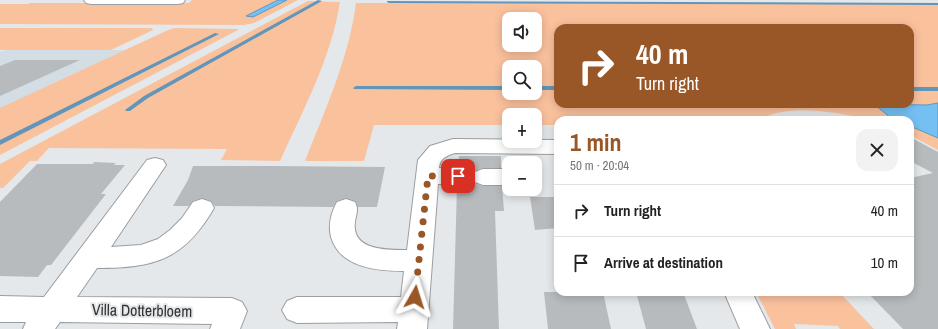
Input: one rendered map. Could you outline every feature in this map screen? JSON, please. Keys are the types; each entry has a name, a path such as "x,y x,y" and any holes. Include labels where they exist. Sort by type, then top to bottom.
{"street":[{"path":"92,0 178,0"},
{"path":"297,310 413,319 429,160 438,151 453,146 554,146"},
{"path":"45,319 155,165"},
{"path":"428,176 458,176"},
{"path":"483,176 502,177"},
{"path":"89,257 131,258 163,248 186,231 202,208"},
{"path":"346,208 342,229 347,244 353,249 371,258 384,260 419,260"},
{"path":"740,296 754,329"},
{"name":"Villa Dotterbloem","path":"0,309 45,319 228,320"}],"shaded area":[{"path":"192,0 298,0 254,23 244,25 0,24 0,4 189,3"},
{"path":"308,1 340,2 336,23 323,64 280,161 221,160 227,149 49,148 37,161 30,161 3,188 0,188 0,164"},
{"path":"356,3 938,4 938,103 927,105 914,104 914,24 554,24 554,108 879,108 890,116 853,116 830,112 800,110 785,111 768,116 554,116 554,125 542,125 542,108 502,108 502,125 374,125 364,161 305,161 342,64 353,23"},
{"path":"0,28 152,28 153,30 111,50 0,50"},
{"path":"174,28 238,30 0,155 0,108"},
{"path":"7,50 126,50 0,109 0,52"},
{"path":"914,128 938,138 938,150 914,137"},
{"path":"758,296 843,296 874,329 840,329 838,326 794,324 796,329 775,329"}],"water":[{"path":"278,0 287,0 253,17 246,16"},
{"path":"938,103 938,138 914,128 914,116 888,116 879,108 914,108 914,105"}],"building":[{"path":"15,60 80,60 0,96 0,66"},
{"path":"914,139 938,152 938,329 903,329 871,296 914,296 914,177 933,173 914,163"},
{"path":"459,156 501,156 501,168 482,168 474,171 471,176 474,183 482,186 502,186 504,211 495,211 499,329 453,329 457,186 467,182 470,177 467,170 458,167"},
{"path":"94,162 125,165 101,194 106,194 51,265 47,265 38,277 0,276 0,202 37,164 93,164"},
{"path":"193,166 385,167 377,207 358,207 355,201 346,198 337,201 333,207 215,206 211,201 202,198 193,201 189,206 173,206 188,180"},
{"path":"530,197 554,197 554,228 535,230"},
{"path":"544,292 554,292 554,296 604,296 611,329 548,329"},
{"path":"637,296 685,296 697,329 646,329"}],"waterway":[{"path":"128,110 146,97 320,1"},
{"path":"389,2 938,4"},
{"path":"0,143 217,34"},
{"path":"356,88 502,88"},
{"path":"542,88 554,88"},
{"path":"914,89 938,89"}],"route":[{"path":"415,297 428,176 458,176"}]}
